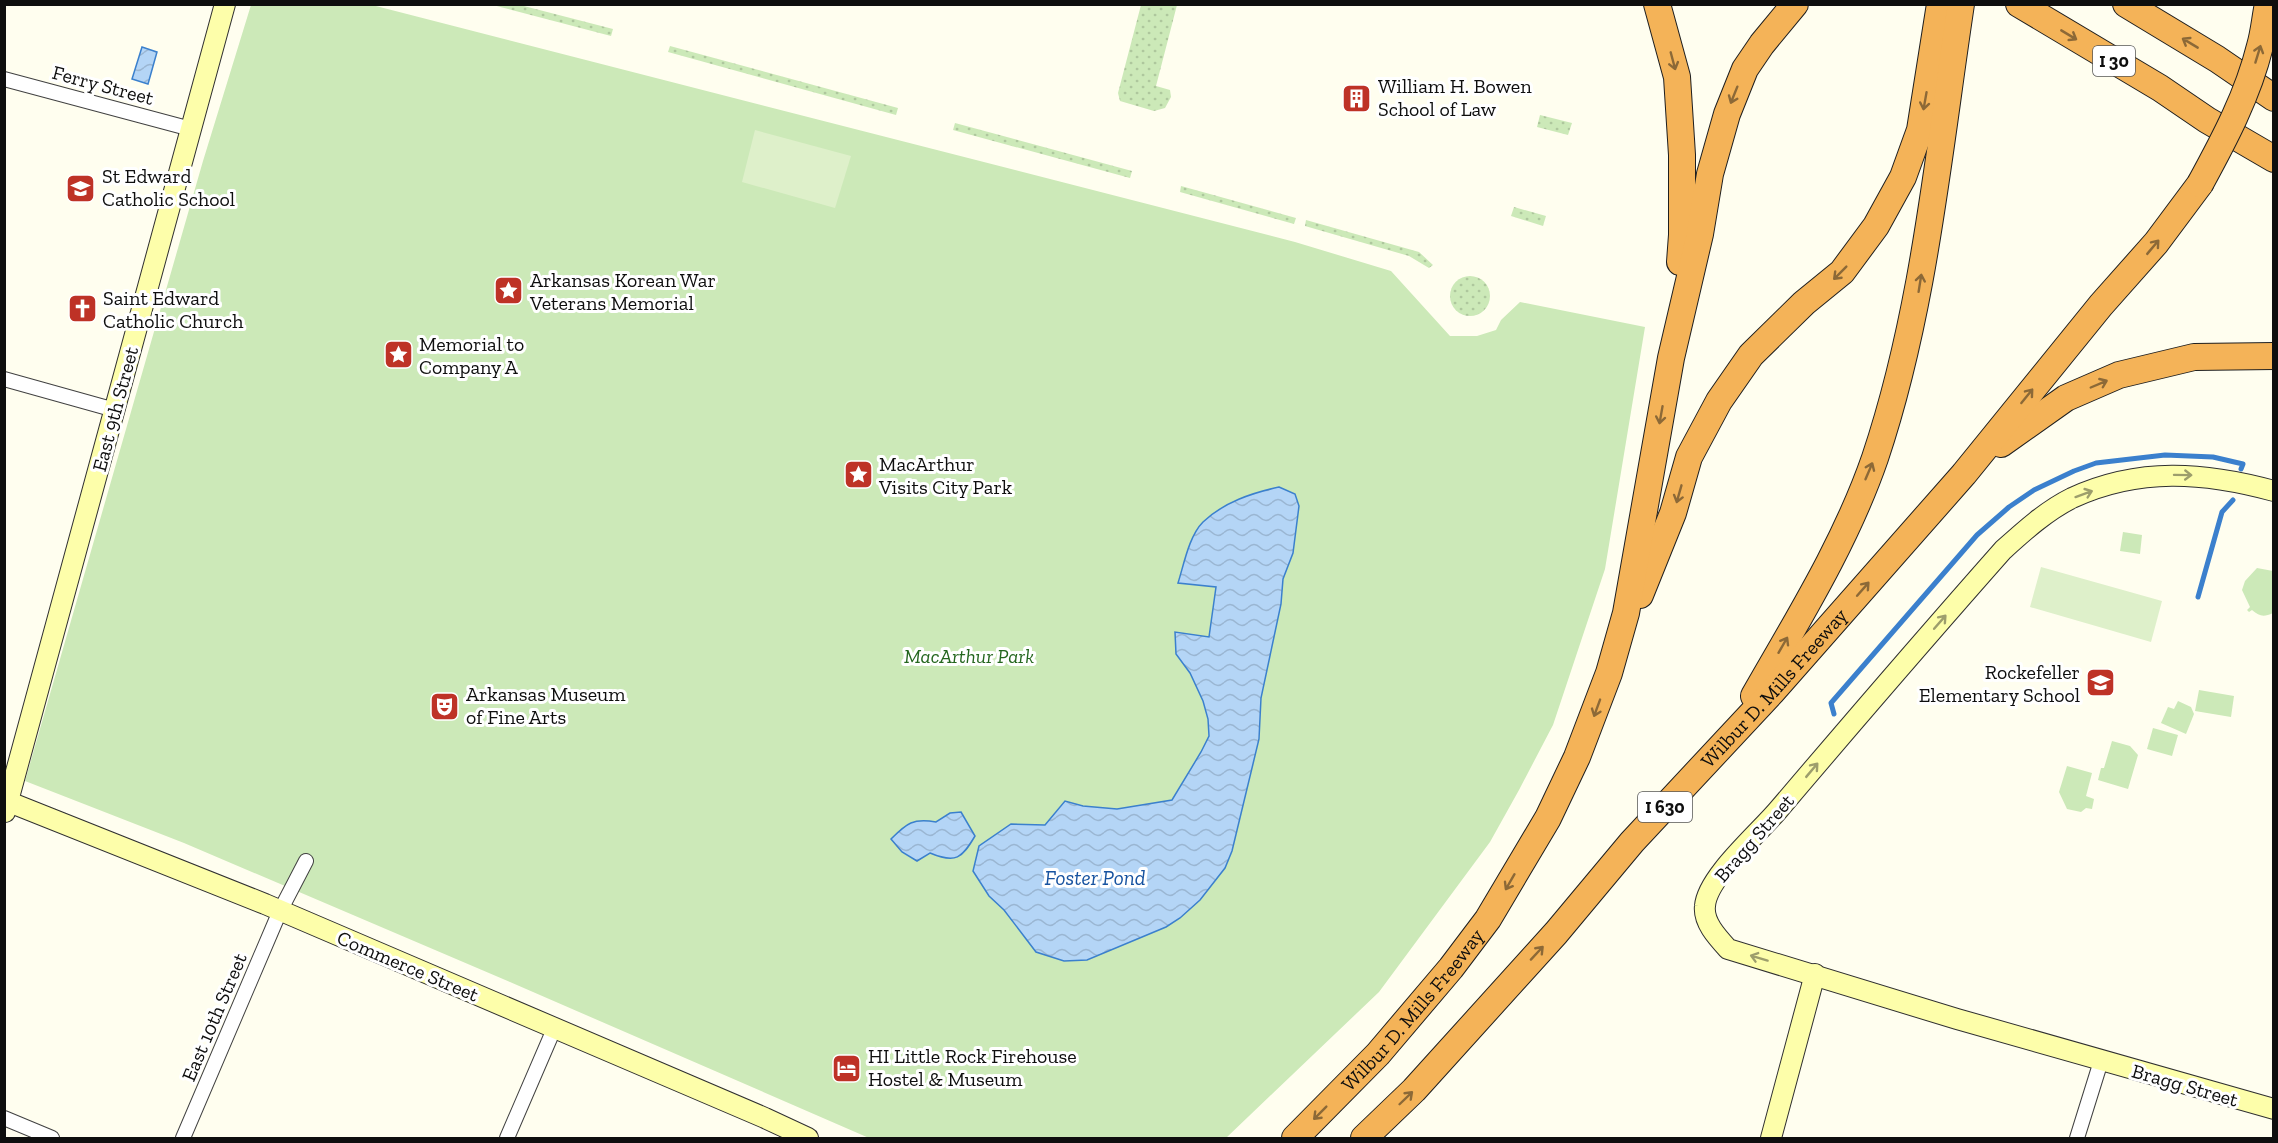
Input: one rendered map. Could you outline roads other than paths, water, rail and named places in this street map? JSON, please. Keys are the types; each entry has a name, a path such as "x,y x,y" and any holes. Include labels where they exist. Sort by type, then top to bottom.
{"highway":[{"path":"1657,4 1677,77 1682,155 1682,235 1671,358"},
{"path":"1671,358 1700,234 1710,174 1727,114 1745,69 1795,4"},
{"path":"1732,732 1820,582 1874,459 1896,387 1917,301 1944,48 1940,4"},
{"path":"1609,673 1673,513 1689,457 1719,402 1751,355 1804,303 1842,272 1876,226 1903,177 1920,130 1944,48 1961,4"},
{"name":"I 30","path":"2019,4 2274,159"},
{"path":"2126,4 2217,59 2274,98"},
{"path":"1964,474 2102,305 2156,243 2200,184 2245,92 2260,46 2268,4"},
{"path":"1964,474 2012,435 2066,398 2119,375 2194,357 2274,356"},
{"name":"Wilbur D. Mills Freeway","path":"1295,1138 1378,1054 1432,991 1488,919 1548,818 1577,757 1609,673 1626,613 1671,358"},
{"name":"Wilbur D. Mills Freeway","path":"1364,1138 1414,1090 1556,933 1632,842 1732,732 1772,692 1964,474"}],"street":[{"name":"East 9th Street","path":"6,805 225,4"},
{"name":"Ferry Street","path":"4,79 191,129"},
{"path":"4,379 115,410"},
{"name":"Bragg Street","path":"2274,491 2204,476 2178,474 2125,479 2072,498 2029,527 2003,550 1844,731 1777,812 1723,870 1709,890 1704,906 1707,922 1728,949 2100,1061 2274,1109"},
{"name":"Commerce Street","path":"6,805 280,911 808,1138"},
{"path":"280,911 306,861"},
{"name":"East 10th Street","path":"183,1138 280,911"},
{"path":"1771,1138 1815,974"},
{"path":"507,1138 554,1029"},
{"path":"2078,1138 2100,1061"},
{"path":"4,1118 52,1138"}],"water":[{"path":"142,47 157,52 148,84 132,79"},
{"name":"Foster Pond","path":"1279,487 1295,494 1299,506 1293,553 1283,579 1281,604 1261,698 1259,739 1232,851 1225,868 1200,900 1166,927 1087,960 1064,961 1036,952 1004,910 989,896 973,871 979,846 1011,824 1045,825 1065,801 1083,806 1117,809 1172,800 1209,736 1208,719 1203,701 1190,673 1176,654 1175,632 1209,637 1216,587 1178,583 1188,551 1198,528 1211,515 1239,499"},
{"path":"961,812 975,836 962,854 957,857 946,858 930,853 917,861 902,852 891,839 916,821 936,822 950,813"}],"waterway":[{"path":"1834,714 1831,703 1977,535 2009,507 2034,490 2096,463 2165,455 2213,457 2243,464 2241,469"},
{"path":"2198,597 2222,512 2233,500"}],"place":[{"name":"William H. Bowen School of Law","path":"1357,98"},
{"name":"St Edward Catholic School","path":"81,188"},
{"name":"Arkansas Korean War Veterans Memorial","path":"509,291"},
{"name":"Saint Edward Catholic Church","path":"82,309"},
{"name":"Memorial to Company A","path":"398,355"},
{"name":"MacArthur Visits City Park","path":"858,475"},
{"name":"Rockefeller Elementary School","path":"2101,683"},
{"name":"Arkansas Museum of Fine Arts","path":"445,706"},
{"name":"HI Little Rock Firehouse Hostel & Museum","path":"847,1068"}],"park label":[{"name":"MacArthur Park","path":"969,656"}]}
